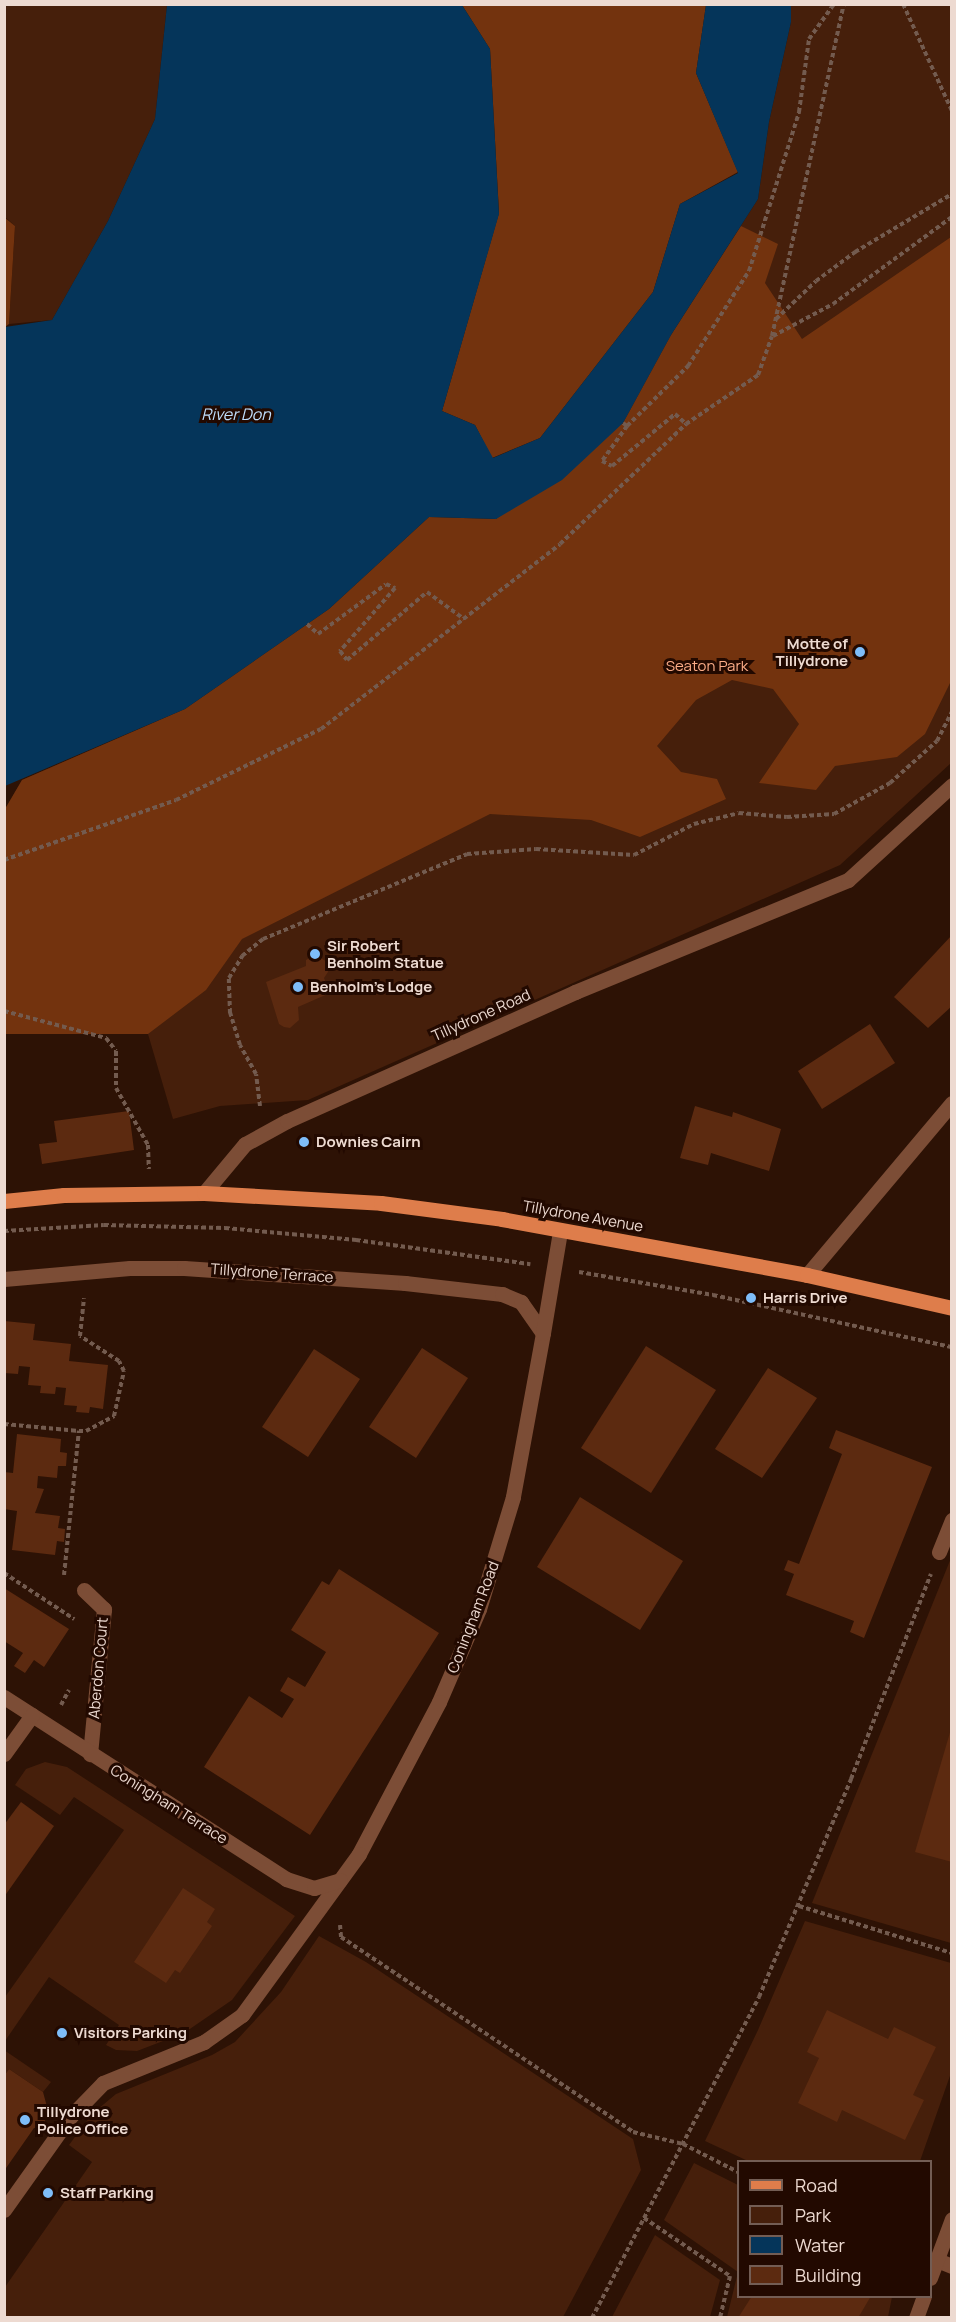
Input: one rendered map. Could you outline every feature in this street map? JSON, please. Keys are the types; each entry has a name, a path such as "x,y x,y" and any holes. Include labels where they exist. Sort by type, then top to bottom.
{"main road":[{"path":"4,1201 204,1193"},
{"name":"Tillydrone Avenue","path":"204,1193 381,1203 560,1231 807,1275 951,1308"}],"street":[{"name":"Tillydrone Road","path":"204,1193 245,1144 287,1121 575,992 848,880 951,785"},
{"path":"807,1275 951,1103"},
{"name":"Coningham Road","path":"4,2210 86,2097 123,2073 204,2042 242,2015 359,1854 439,1702 478,1609 513,1497 560,1231"},
{"name":"Tillydrone Terrace","path":"4,1279 86,1271 184,1268 405,1283 501,1294 521,1302 533,1313 543,1333"},
{"path":"939,1552 951,1520"},
{"name":"Aberdon Court","path":"84,1590 104,1610 90,1754"},
{"name":"Coningham Terrace","path":"4,1697 286,1879 314,1888 341,1880"},
{"path":"4,1754 32,1715"},
{"path":"932,2276 944,2263 951,2219"},
{"path":"916,2318 923,2298"}],"path":[{"path":"686,424 675,414 612,466 602,461 625,424 688,366 749,271 799,112 809,39 834,4"},
{"path":"4,860 176,800 321,729 560,544 686,424 758,375 776,320 844,4"},
{"path":"903,4 951,111"},
{"path":"776,320 816,281 855,252 951,194"},
{"path":"772,336 833,304 951,217"},
{"path":"307,624 318,634 386,584 395,588 340,651 347,660 427,592 464,619"},
{"path":"245,1144 260,1105 256,1074 240,1045 230,1013 229,978 242,956 263,939 467,854 536,849 634,855 694,824 739,813 787,817 834,814 890,783 937,741 951,712"},
{"path":"4,1011 106,1038 116,1051 116,1089 148,1144 151,1194"},
{"path":"4,1424 86,1431 114,1416 124,1371 119,1362 80,1336 86,1271"},
{"path":"4,1394 4,1407"},
{"path":"63,1582 80,1431"},
{"path":"592,2318 759,1997 799,1906 939,1552"},
{"path":"4,1573 81,1623"},
{"path":"60,1610 61,1602"},
{"path":"47,1725 73,1681"},
{"path":"341,1880 338,1908 341,1937 633,2132 683,2144 737,2171"},
{"path":"799,1906 951,1953"},
{"path":"644,2218 730,2276 720,2318"}],"green space":[{"path":"5,5 167,5 155,119 108,221 52,320 9,324 15,226 5,217"},
{"path":"462,5 706,5 696,73 738,172 680,204 653,292 540,438 492,458 475,425 442,411 499,213 490,49"},
{"name":"Seaton Park","path":"791,5 951,5 951,763 840,865 308,1100 220,1106 173,1119 148,1034 5,1034 5,809 22,780 185,709 329,609 429,517 496,519 671,335 758,199 769,122 791,22"},
{"path":"4,217 15,226 9,324 5,327"},
{"name":"Seaton Park","path":"741,226 778,244 765,283 802,339 951,237 951,681 925,734 897,757 835,766 816,790 759,783 799,724 773,689 732,680 696,700 657,746 681,772 717,779 726,799 640,837 591,820 490,814 242,939 206,990 148,1034 5,1034 5,809 22,780 185,709 329,609 429,517 496,519 623,423 671,335"},
{"path":"951,1558 951,1943 812,1903"},
{"path":"45,1762 67,1767 295,1916 232,2000 184,2033 137,2051 116,2050 106,2045 119,2025 49,1977 5,2041 5,1997 124,1830 74,1797 60,1815 15,1785 26,1769"},
{"path":"805,1921 951,1963 951,2073 920,2160 746,2160 705,2141 758,2030"},
{"path":"319,1936 366,1962 633,2139 641,2170 563,2317 5,2317 5,2287 92,2162 69,2145 92,2114 116,2094 212,2055 235,2042 281,1992"},
{"path":"4,2050 51,2082 43,2092 9,2069 5,2075"},
{"path":"694,2163 737,2184 737,2271 664,2220"},
{"path":"655,2235 720,2280 710,2317 612,2317"},
{"path":"737,2276 737,2298 892,2298 888,2317 727,2317"}],"water":[{"name":"River Don","path":"167,5 462,5 490,49 499,214 442,411 475,425 493,458 540,438 653,292 680,204 738,173 696,73 706,5 791,5 791,22 769,122 758,199 671,335 623,423 562,480 496,519 429,517 329,609 185,709 5,786 5,327 52,320 108,221 155,119"}],"building":[{"path":"952,935 952,1006 928,1028 894,997"},
{"name":"Benholm's Lodge","path":"315,954 327,962 328,972 324,978 330,993 298,1007 299,1020 290,1028 284,1027 279,1024 266,982 306,966 306,960"},
{"path":"870,1024 895,1063 822,1109 798,1071"},
{"path":"695,1106 732,1117 733,1112 781,1129 769,1171 711,1153 708,1165 680,1158"},
{"path":"129,1111 134,1150 42,1164 39,1144 57,1142 54,1121"},
{"path":"4,1321 35,1324 33,1340 71,1344 69,1361 108,1365 103,1409 90,1407 89,1413 76,1412 77,1406 64,1405 66,1388 56,1387 55,1394 40,1393 41,1386 28,1385 30,1367 19,1366 18,1374 4,1373"},
{"path":"646,1346 716,1390 651,1493 581,1448"},
{"path":"422,1348 468,1378 416,1458 369,1427"},
{"path":"314,1349 360,1379 308,1457 262,1427"},
{"path":"768,1368 817,1398 762,1478 715,1449"},
{"path":"836,1430 932,1467 864,1638 850,1632 854,1621 786,1595 794,1574 784,1570 788,1560 799,1564 842,1454 829,1448"},
{"path":"17,1434 61,1439 60,1452 67,1453 66,1466 58,1466 57,1478 38,1476 37,1488 44,1489 35,1513 60,1516 58,1528 65,1529 64,1542 57,1541 55,1555 12,1550 17,1511 4,1509 4,1472 13,1473"},
{"path":"580,1497 683,1561 640,1630 537,1567"},
{"path":"339,1569 439,1633 310,1835 204,1767 249,1696 282,1718 294,1699 280,1691 288,1677 305,1687 326,1652 291,1630 322,1581 329,1585"},
{"path":"4,1588 69,1629 44,1667 34,1660 25,1673 14,1666 23,1653 4,1641"},
{"path":"952,1729 952,1862 915,1852"},
{"path":"21,1802 54,1826 4,1897 4,1825"},
{"path":"183,1888 215,1909 207,1922 212,1926 180,1973 175,1970 166,1983 134,1962"},
{"path":"827,2010 888,2039 894,2027 936,2047 913,2095 924,2100 905,2140 842,2110 837,2122 798,2103 819,2058 807,2052"},
{"name":"Tillydrone Police Office","path":"9,2069 43,2092 49,2114 41,2127 34,2128 4,2171 4,2076"},
{"path":"751,2298 870,2298 858,2318 738,2318"}],"place":[{"name":"Motte of Tillydrone","path":"860,652"},
{"name":"Sir Robert Benholm Statue","path":"315,954"},
{"name":"Benholm's Lodge","path":"298,987"},
{"name":"Downies Cairn","path":"304,1142"},
{"name":"Harris Drive","path":"751,1298"},
{"name":"Visitors Parking","path":"62,2033"},
{"name":"Tillydrone Police Office","path":"25,2120"},
{"name":"Staff Parking","path":"48,2193"}]}
